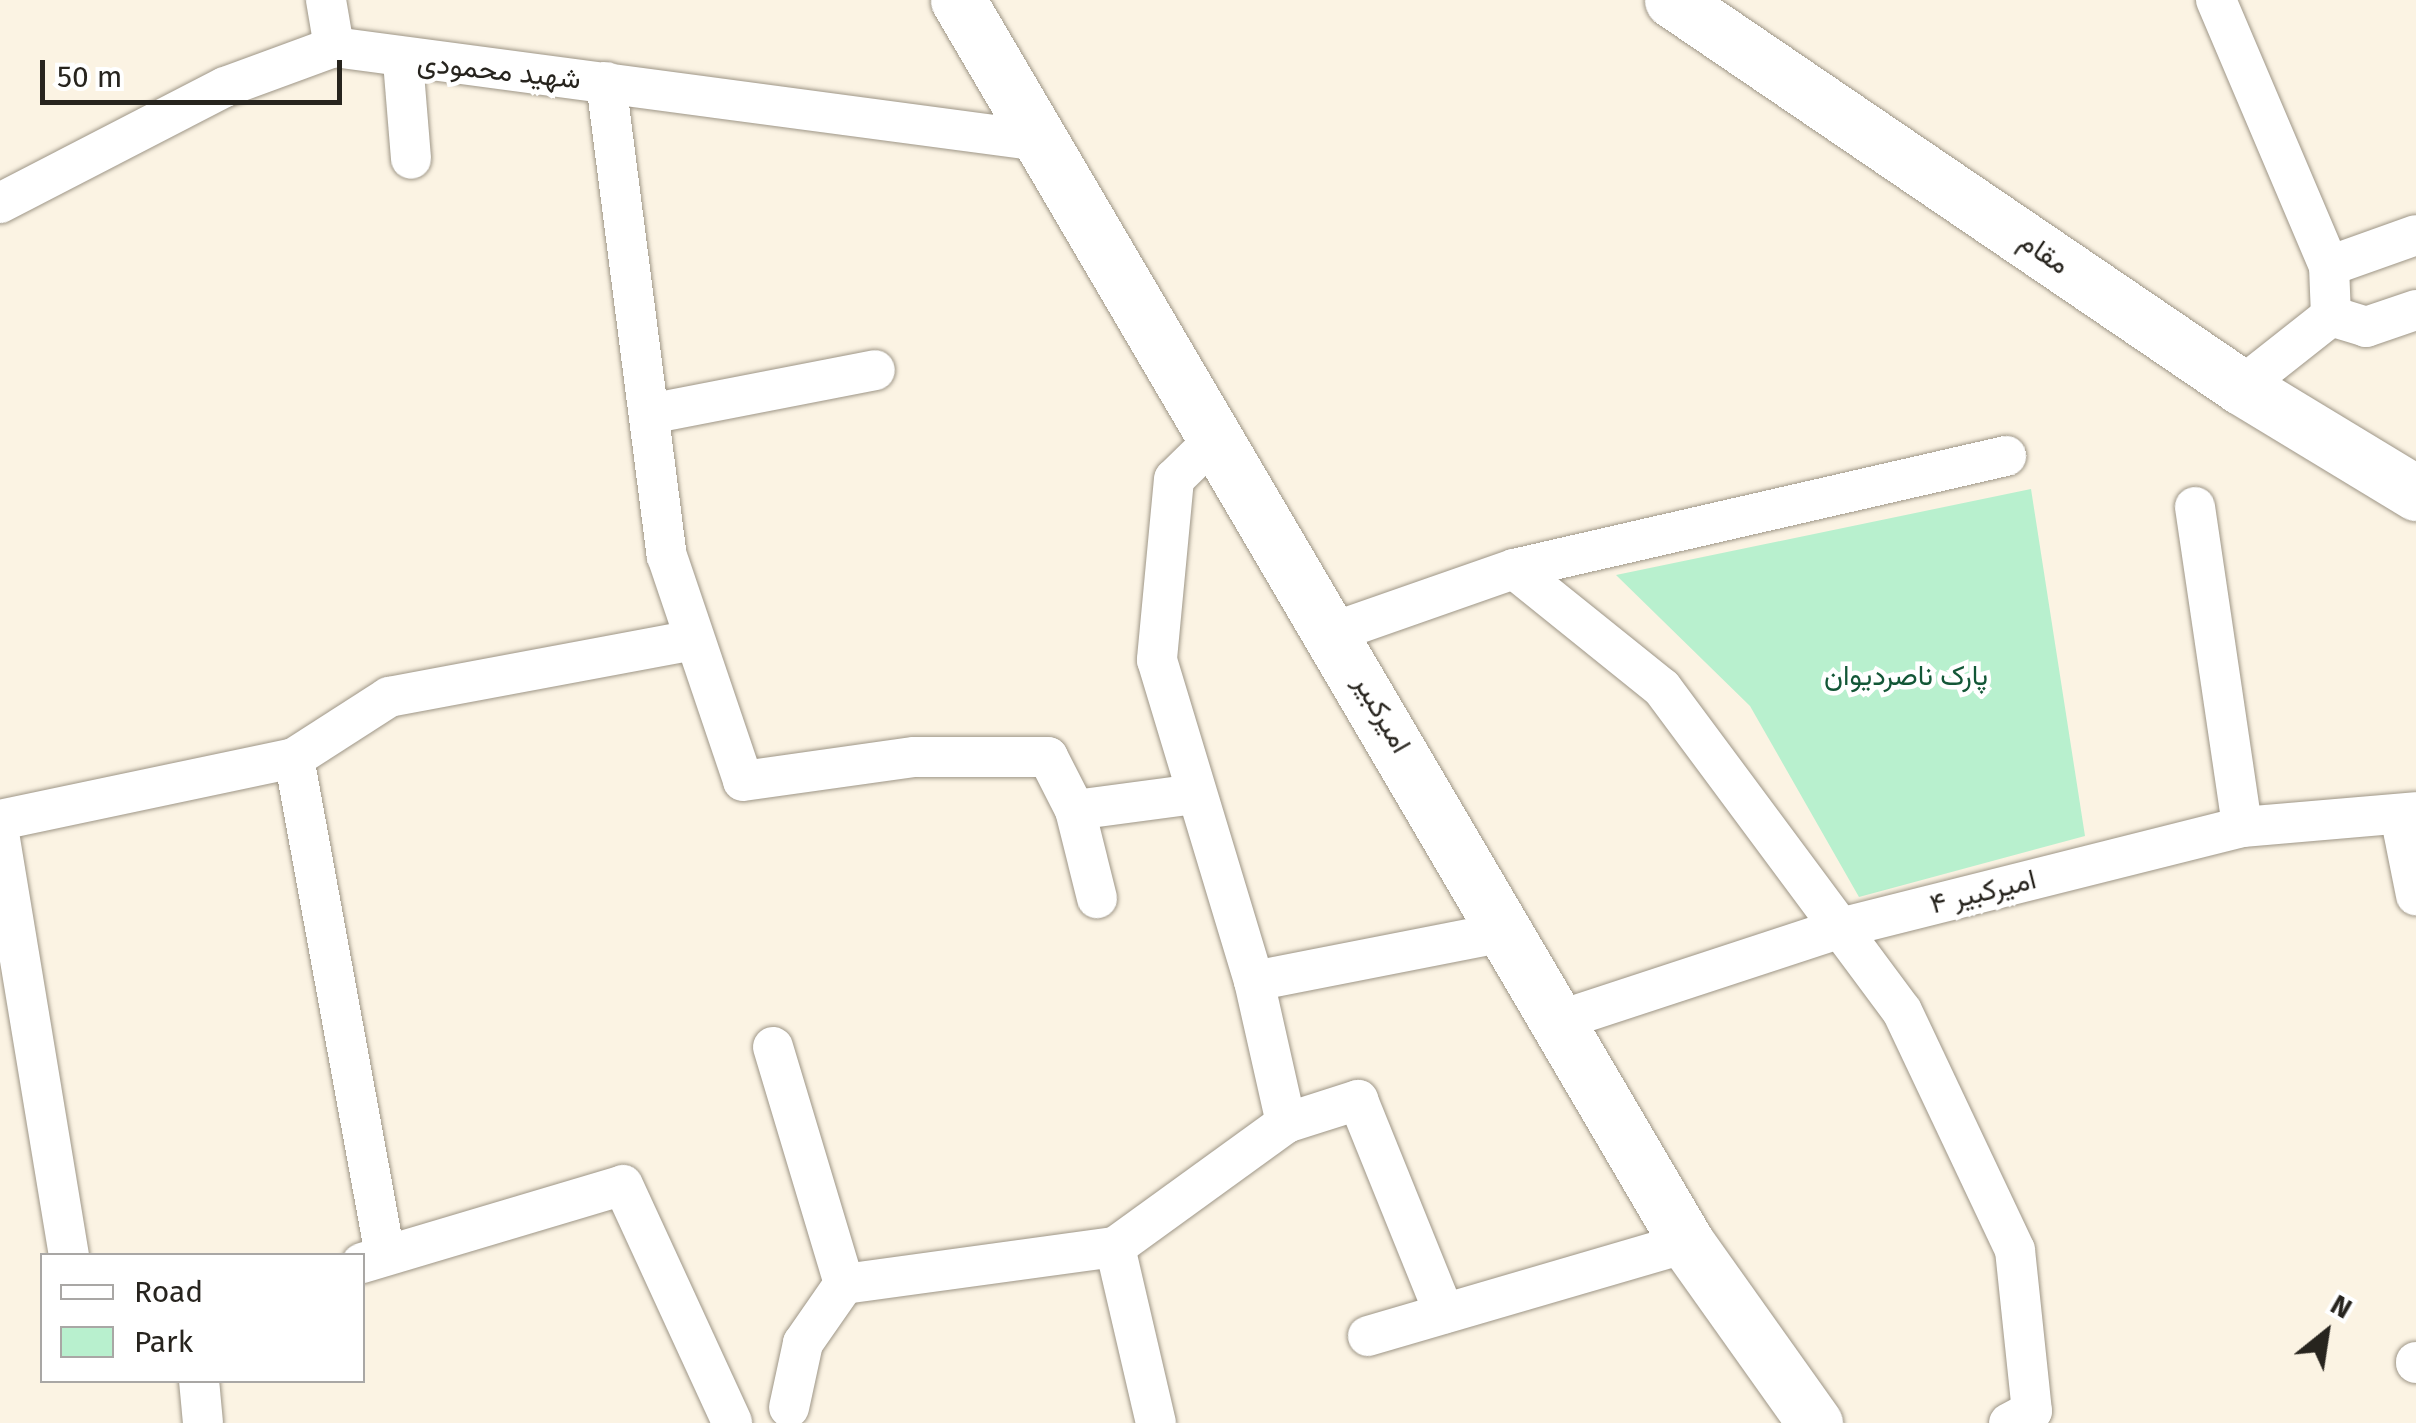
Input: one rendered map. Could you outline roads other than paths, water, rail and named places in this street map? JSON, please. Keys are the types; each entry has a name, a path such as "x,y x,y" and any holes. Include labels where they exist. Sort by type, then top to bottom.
{"street":[{"path":"0,203 155,120 334,47 326,0"},
{"name":"امیرکبیر","path":"958,0 1032,140 1213,441 1334,632 1687,1243 1815,1423"},
{"path":"2216,0 2330,266 2331,316"},
{"name":"مقام","path":"1675,2 2241,387 2416,493"},
{"name":"شهید محمودی","path":"334,47 403,61 606,82 1032,140"},
{"path":"403,61 411,159"},
{"path":"606,82 668,556 743,781 914,757 1048,757 1076,810 1097,898"},
{"path":"2330,266 2416,234"},
{"path":"2331,316 2366,327 2416,310"},
{"path":"2241,387 2331,316"},
{"path":"649,414 876,370"},
{"path":"1213,441 1174,479 1157,660 1254,981 1286,1123"},
{"path":"1334,632 1514,569 2006,456"},
{"path":"2196,507 2242,827"},
{"path":"1514,569 1662,688 1902,1010 2016,1250 2032,1412 2009,1423"},
{"path":"0,820 294,758 389,697 694,640"},
{"path":"294,758 374,1259 623,1185 730,1422 793,1416 802,1343 844,1284 1116,1247 1286,1123 1358,1100 1444,1314"},
{"path":"1076,810 1195,794"},
{"path":"2408,814 2416,895"},
{"name":"امیرکبیر ۴","path":"1561,1020 1840,928 2242,827 2408,814"},
{"path":"0,839 69,1253"},
{"path":"1254,981 1508,931"},
{"path":"773,1047 844,1284"},
{"path":"1368,1336 1687,1243"},
{"path":"1116,1247 1156,1423"},
{"path":"199,1383 203,1423"}],"park label":[{"name":"پارک ناصردیوان","path":"1906,676"}]}
